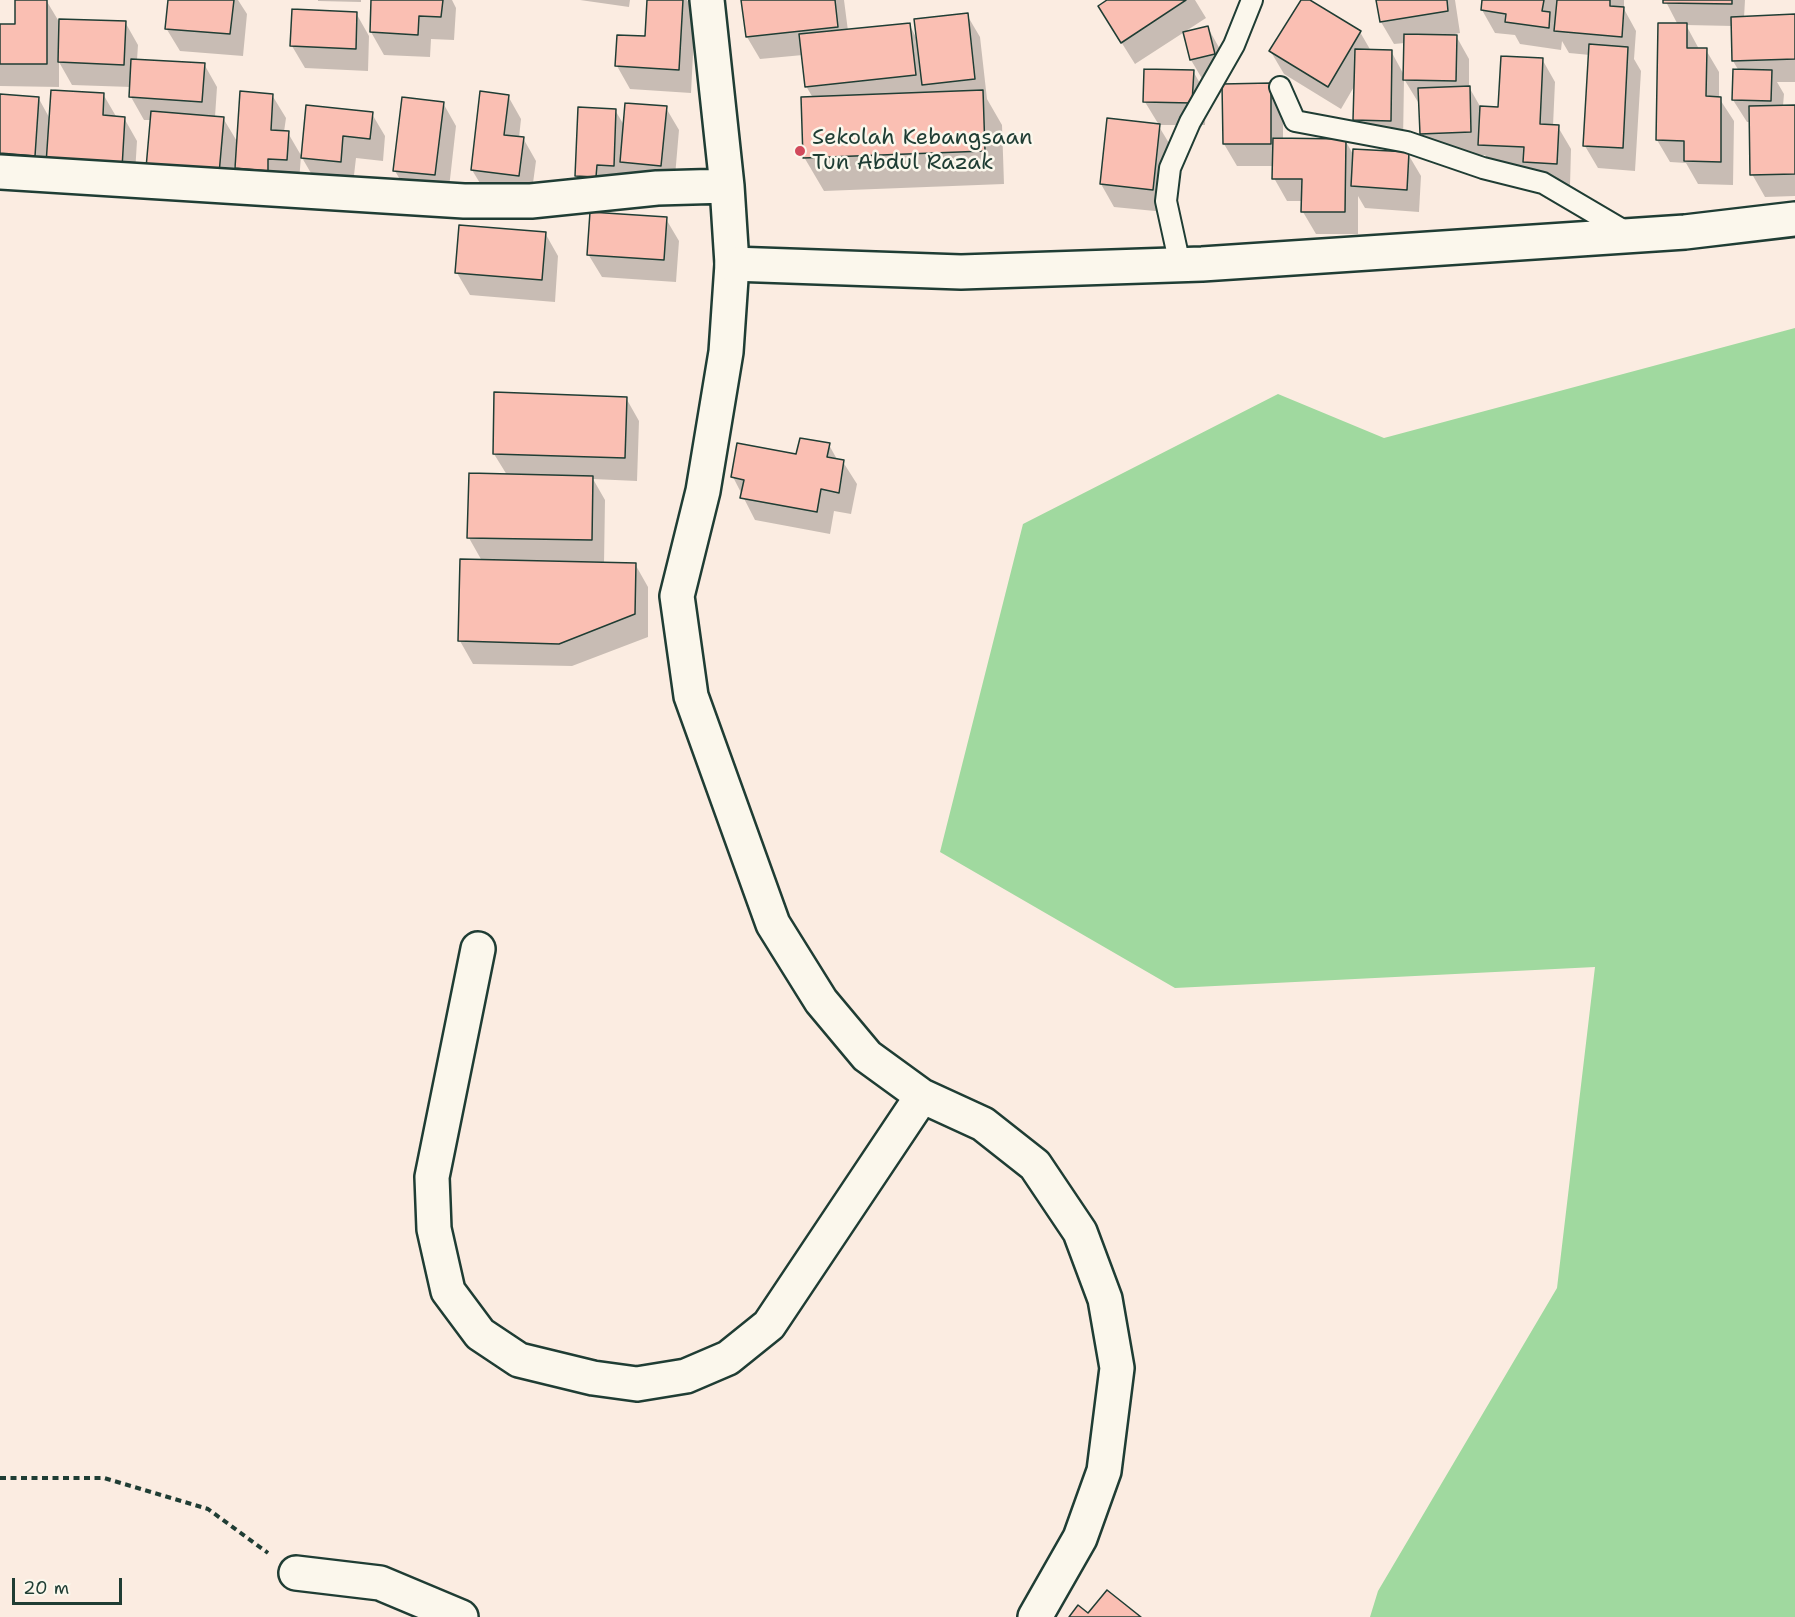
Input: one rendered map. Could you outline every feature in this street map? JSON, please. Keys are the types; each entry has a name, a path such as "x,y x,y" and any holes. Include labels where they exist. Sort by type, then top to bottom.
{"street":[{"path":"707,0 727,186 732,264 726,352 703,491 677,596 691,696 773,924 821,1001 867,1056 922,1096 983,1124 1035,1165 1080,1232 1105,1299 1117,1368 1104,1470 1080,1538 1035,1617"},
{"path":"0,172 464,201 531,201 657,188 727,186"},
{"path":"732,264 961,272 1180,265 1633,236 1795,219"},
{"path":"478,949 432,1177 434,1229 448,1291 480,1334 519,1360 593,1378 637,1384 686,1376 728,1358 769,1325 922,1096"},
{"path":"296,1573 380,1583 461,1617"}],"lane":[{"path":"1180,265 1166,201 1170,168 1191,122 1234,45 1252,0"},
{"path":"1280,87 1295,121 1407,142 1483,168 1543,183 1633,236"}],"path":[{"path":"0,1478 104,1478 208,1509 296,1573"}],"green space":[{"path":"1795,328 1795,1617 1370,1617 1378,1591 1557,1288 1595,967 1175,988 940,852 1023,524 1278,394 1384,438"}],"building":[{"path":"15,0 47,0 47,64 0,64 0,24 15,24"},
{"path":"168,0 234,0 230,34 165,29"},
{"path":"371,0 443,0 441,17 419,16 418,35 370,32"},
{"path":"647,0 683,0 679,70 615,66 617,35 645,36"},
{"path":"741,0 835,0 838,27 746,37"},
{"path":"1107,0 1186,0 1121,43 1098,6"},
{"path":"1301,0 1310,0 1361,31 1328,87 1269,51"},
{"path":"1376,0 1447,0 1448,11 1380,22"},
{"path":"1482,0 1544,0 1542,11 1550,12 1549,28 1505,22 1506,14 1481,10"},
{"path":"1557,0 1610,0 1610,6 1624,7 1622,37 1554,31"},
{"path":"1663,0 1732,0 1732,4 1663,3"},
{"path":"292,9 357,12 356,49 290,46"},
{"path":"968,13 975,79 922,85 914,19"},
{"path":"1795,14 1795,59 1732,61 1731,17"},
{"path":"59,19 126,21 124,65 58,62"},
{"path":"910,23 916,75 805,87 799,34"},
{"path":"1658,23 1687,23 1687,48 1707,48 1706,96 1721,97 1721,162 1684,161 1684,141 1656,140"},
{"path":"1208,26 1215,54 1190,60 1183,32"},
{"path":"1404,34 1457,35 1456,81 1403,80"},
{"path":"1589,44 1628,47 1623,148 1583,146"},
{"path":"1355,49 1392,50 1391,121 1353,120"},
{"path":"1501,56 1543,58 1540,124 1559,125 1557,164 1523,162 1524,147 1478,145 1480,106 1498,107"},
{"path":"131,59 205,63 202,102 129,97"},
{"path":"1144,69 1194,70 1192,103 1143,102"},
{"path":"1733,69 1772,70 1771,101 1732,100"},
{"path":"1271,83 1271,144 1223,144 1222,84"},
{"path":"1470,86 1471,132 1420,134 1418,88"},
{"path":"51,90 104,93 103,115 125,117 122,168 46,164"},
{"path":"983,90 985,151 803,158 801,97"},
{"path":"240,91 273,94 271,130 289,131 287,160 268,159 268,171 235,168"},
{"path":"480,91 509,95 504,135 524,137 519,176 471,170"},
{"path":"0,94 39,97 35,156 0,153"},
{"path":"402,97 444,102 435,175 393,171"},
{"path":"625,103 667,106 661,166 620,162"},
{"path":"306,105 373,112 370,139 343,136 341,162 301,158"},
{"path":"1795,105 1795,174 1750,175 1749,106"},
{"path":"578,107 616,109 614,166 597,165 596,177 575,176"},
{"path":"151,111 224,117 219,174 146,168"},
{"path":"1107,118 1160,124 1153,190 1100,184"},
{"path":"1273,138 1346,139 1345,212 1301,212 1302,179 1272,179"},
{"path":"1353,149 1409,152 1407,190 1351,186"},
{"path":"590,212 667,217 664,260 587,255"},
{"path":"459,225 546,232 542,280 455,273"},
{"path":"494,392 627,397 625,458 493,454"},
{"path":"800,438 830,443 827,457 844,460 839,493 821,489 817,512 740,498 744,480 731,477 737,443 796,454"},
{"path":"469,473 593,476 592,540 467,538"},
{"path":"460,559 636,563 635,614 559,644 458,641"},
{"path":"1107,1590 1141,1617 1069,1617 1078,1605 1088,1613"}],"place":[{"name":"Sekolah Kebangsaan Tun Abdul Razak","path":"800,151"}]}
